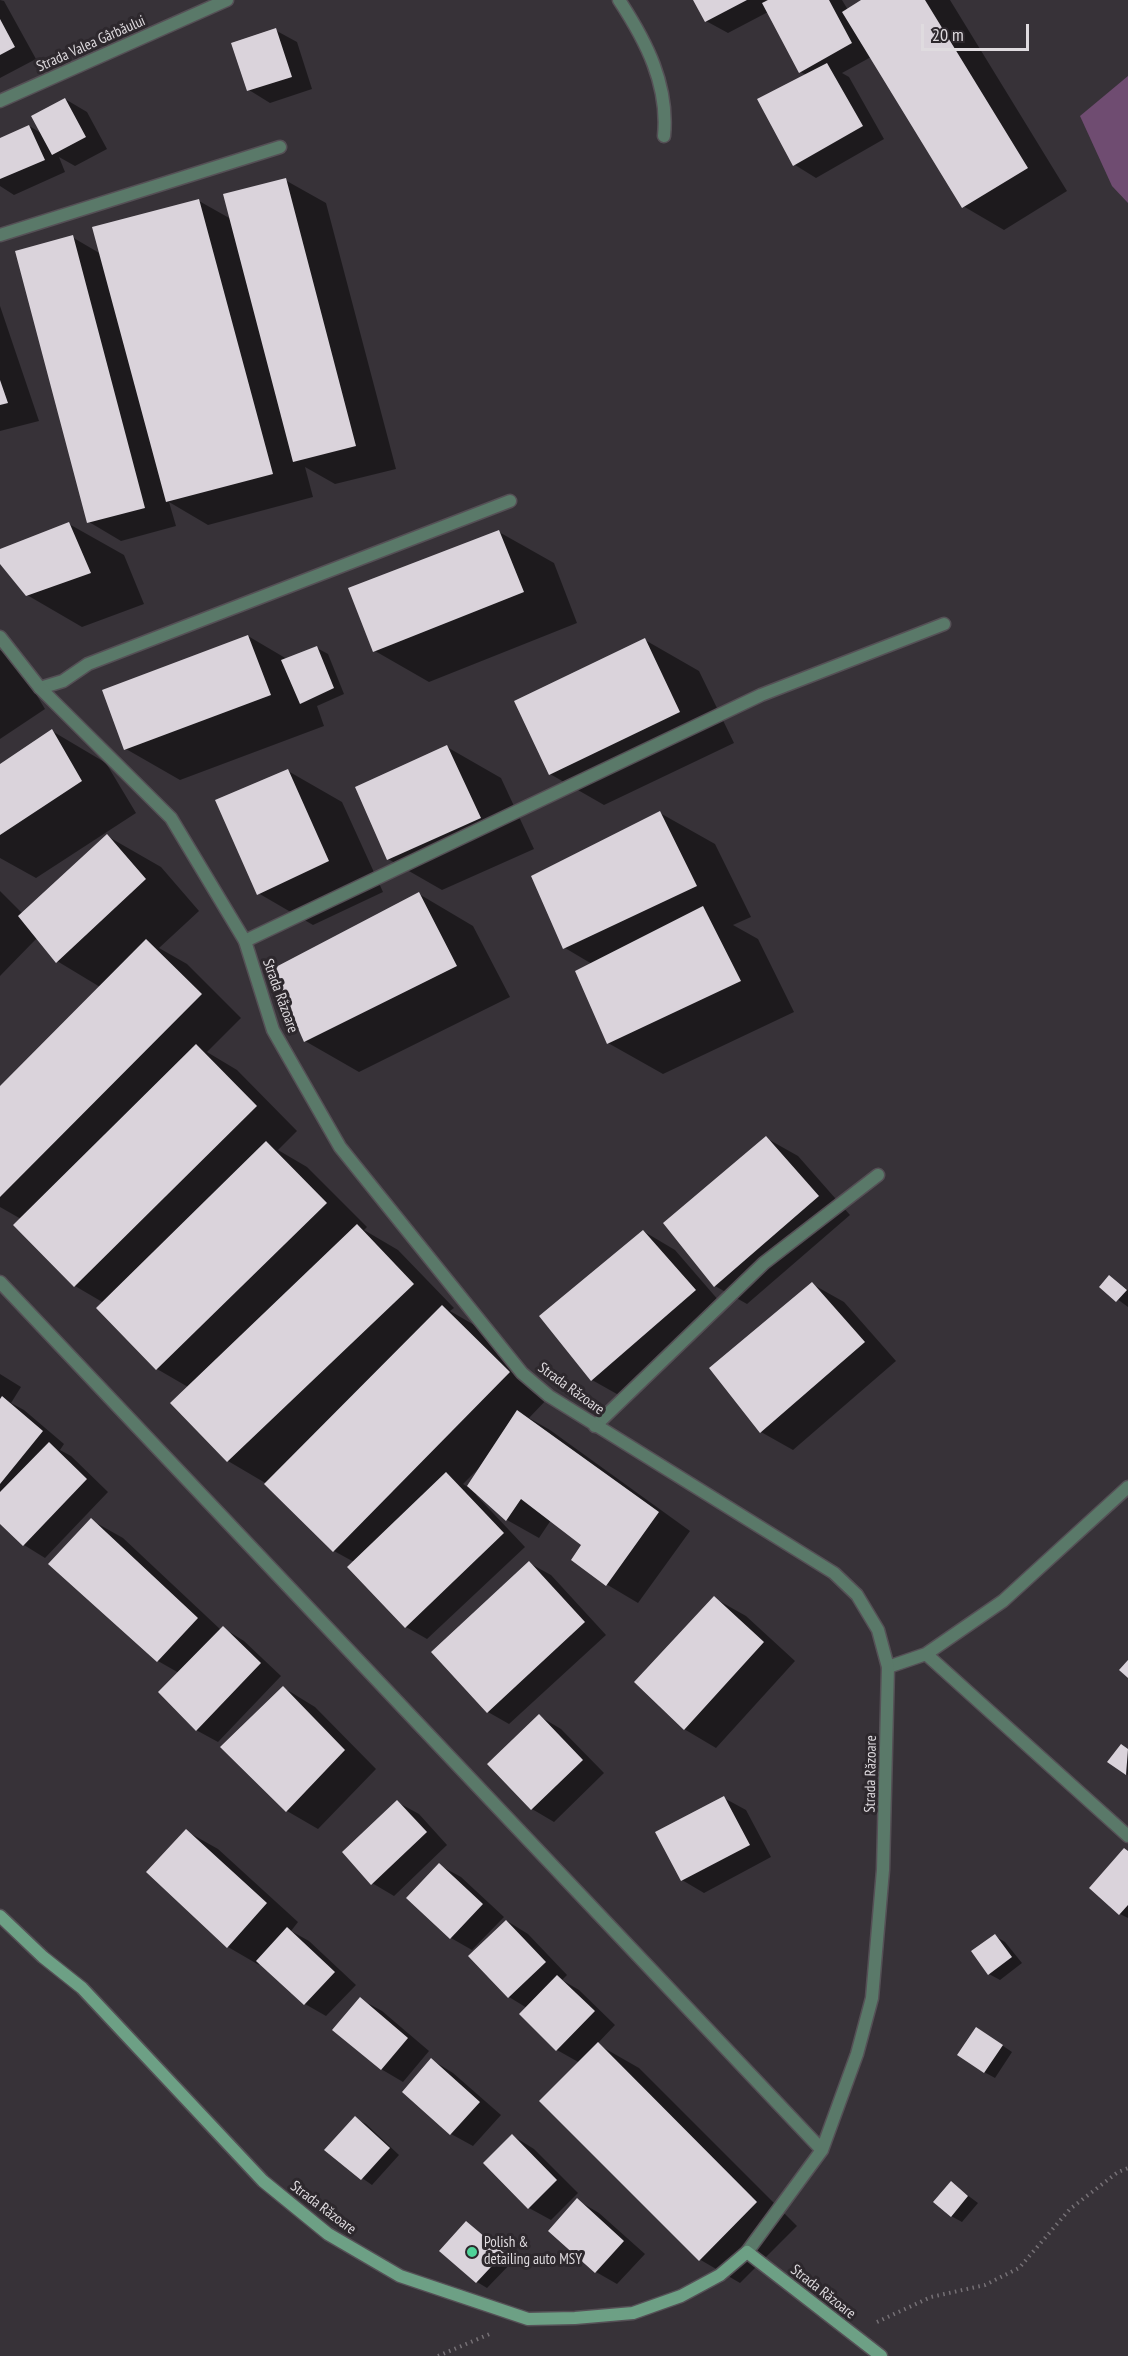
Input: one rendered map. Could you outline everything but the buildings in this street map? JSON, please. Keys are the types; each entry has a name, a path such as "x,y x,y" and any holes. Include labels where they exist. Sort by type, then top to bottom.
{"street":[{"name":"Strada Valea Gârbăului","path":"0,101 227,0"},
{"path":"619,0 644,39 657,73 666,111 664,136"},
{"path":"0,235 280,147"},
{"path":"40,688 63,681 88,664 510,501"},
{"path":"245,941 761,695 944,624"},
{"name":"Strada Răzoare","path":"0,637 40,688 171,818 245,941 273,1030 340,1147 522,1373 549,1396 595,1426 834,1573 857,1595 878,1630 888,1667 883,1870 872,1998 857,2054 822,2150 747,2252 720,2275 681,2296 633,2313 528,2319 400,2276 328,2234 263,2181 82,1988 43,1957 0,1916"},
{"path":"595,1426 764,1263 878,1174"},
{"path":"0,1282 822,2150"},
{"path":"888,1667 926,1654 1003,1601 1128,1487"},
{"path":"926,1654 1128,1836"},
{"name":"Strada Răzoare","path":"747,2252 881,2356"}],"path":[{"path":"852,2334 932,2297 985,2285 1019,2268 1070,2209 1118,2172 1128,2168"},
{"path":"438,2356 528,2319"}],"shaded area":[{"path":"1128,76 1128,203 1112,186 1080,116"}],"place":[{"name":"Polish & detailing auto MSY","path":"472,2252"}]}
